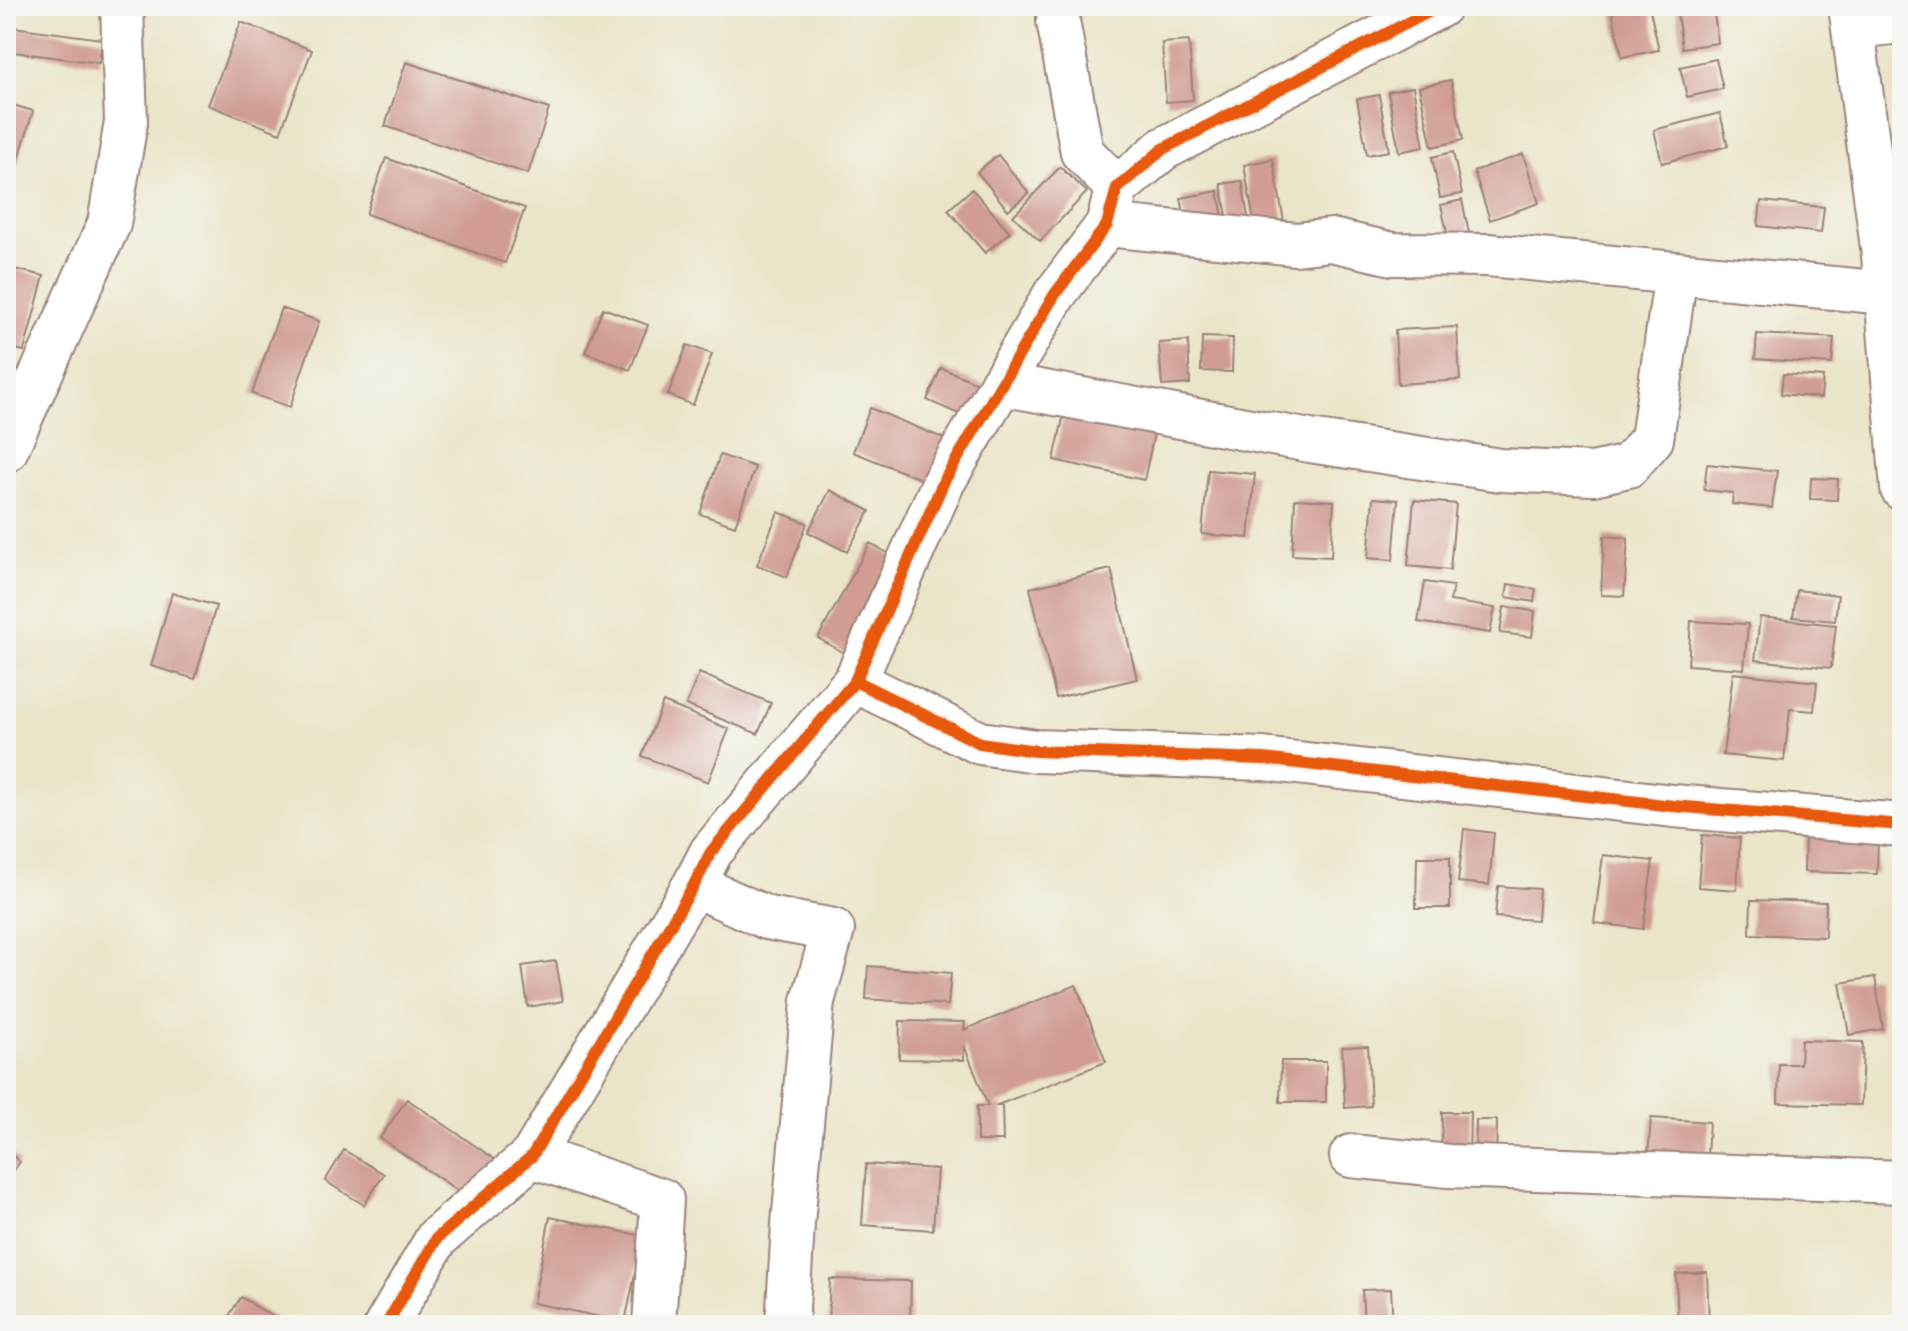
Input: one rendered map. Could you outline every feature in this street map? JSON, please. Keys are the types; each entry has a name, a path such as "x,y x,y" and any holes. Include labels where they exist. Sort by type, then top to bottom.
{"street":[{"path":"6,451 109,224 126,122 122,6"},
{"path":"1059,6 1058,21 1082,152 1112,206 1296,244 1331,240 1393,254 1488,255 1676,273 1890,268"},
{"path":"386,1325 437,1238 532,1156 711,852 855,681 944,481 1055,294 1112,206 1163,149 1402,15 1440,6"},
{"path":"1902,22 1852,16 1890,268 1902,489"},
{"path":"1001,384 1310,441 1500,470 1593,474 1628,466 1652,439 1676,273"},
{"path":"855,681 980,743 1036,751 1263,759 1673,806 1902,825"},
{"path":"694,885 767,918 833,930 813,1001 787,1325"},
{"path":"532,1156 662,1200 654,1325"},
{"path":"1351,1156 1449,1166 1902,1182"}],"building":[{"path":"1611,6 1649,6 1659,50 1622,57"},
{"path":"1676,6 1713,6 1718,43 1682,48"},
{"path":"241,22 312,50 280,133 208,105"},
{"path":"6,26 102,39 99,63 6,51"},
{"path":"1189,41 1193,100 1166,102 1162,43"},
{"path":"1716,59 1723,89 1687,97 1680,67"},
{"path":"406,62 549,109 528,174 385,126"},
{"path":"1451,80 1463,140 1432,147 1419,87"},
{"path":"1413,87 1424,147 1399,152 1388,92"},
{"path":"1379,95 1389,151 1367,155 1357,99"},
{"path":"6,103 33,111 17,166 6,163"},
{"path":"1720,113 1728,146 1662,163 1654,130"},
{"path":"1453,152 1462,194 1440,198 1432,157"},
{"path":"1523,154 1539,203 1490,220 1474,171"},
{"path":"998,155 1029,193 1008,210 977,172"},
{"path":"386,158 525,208 505,263 366,214"},
{"path":"1273,159 1284,222 1255,227 1244,165"},
{"path":"1060,167 1087,192 1040,241 1013,216"},
{"path":"1242,181 1249,223 1229,227 1221,184"},
{"path":"972,189 1010,232 985,253 948,210"},
{"path":"1218,191 1224,222 1187,229 1181,198"},
{"path":"1462,200 1471,243 1450,247 1441,205"},
{"path":"1761,201 1824,207 1821,233 1758,226"},
{"path":"6,267 44,276 24,351 6,347"},
{"path":"281,308 319,321 290,407 252,394"},
{"path":"603,308 648,325 630,370 585,352"},
{"path":"1457,327 1460,380 1398,384 1395,330"},
{"path":"1757,334 1834,338 1832,364 1755,359"},
{"path":"1202,337 1233,338 1232,372 1201,371"},
{"path":"1188,341 1190,384 1162,386 1159,343"},
{"path":"687,345 712,354 693,405 668,395"},
{"path":"941,368 985,386 970,419 927,400"},
{"path":"1783,374 1823,377 1821,398 1781,394"},
{"path":"870,408 950,441 933,484 853,452"},
{"path":"1064,414 1154,434 1144,480 1054,460"},
{"path":"720,455 755,467 735,526 700,514"},
{"path":"1707,464 1777,471 1772,508 1732,504 1733,493 1704,490"},
{"path":"1208,470 1255,474 1249,538 1202,534"},
{"path":"1811,478 1838,479 1837,500 1810,499"},
{"path":"830,490 870,511 847,552 808,532"},
{"path":"1373,498 1398,500 1393,560 1368,558"},
{"path":"1295,499 1334,501 1331,557 1292,555"},
{"path":"1414,500 1456,504 1450,570 1408,566"},
{"path":"778,512 807,523 787,577 757,565"},
{"path":"1604,536 1628,538 1624,596 1601,595"},
{"path":"870,543 898,559 846,654 818,638"},
{"path":"1111,569 1137,679 1056,698 1030,588"},
{"path":"1425,582 1453,586 1450,601 1495,608 1490,633 1418,622"},
{"path":"1508,584 1536,589 1534,602 1506,597"},
{"path":"1797,590 1838,595 1835,621 1793,617"},
{"path":"172,593 216,606 195,679 151,666"},
{"path":"1504,607 1535,611 1532,637 1500,633"},
{"path":"1760,617 1836,625 1831,668 1755,660"},
{"path":"1691,621 1748,624 1744,669 1688,665"},
{"path":"699,673 771,703 758,734 686,705"},
{"path":"1733,673 1817,682 1814,711 1790,709 1784,761 1723,755"},
{"path":"663,702 729,729 708,782 642,756"},
{"path":"1464,829 1494,833 1489,885 1458,882"},
{"path":"1805,834 1878,836 1877,874 1804,872"},
{"path":"1702,835 1740,838 1737,890 1698,887"},
{"path":"1603,855 1653,861 1643,929 1594,923"},
{"path":"1417,857 1450,857 1450,908 1416,908"},
{"path":"1498,886 1539,889 1537,920 1495,917"},
{"path":"1751,900 1826,902 1825,937 1750,934"},
{"path":"556,961 563,1001 528,1007 522,966"},
{"path":"868,966 951,973 948,1005 866,999"},
{"path":"1875,977 1883,1029 1849,1035 1840,983"},
{"path":"1076,985 1106,1062 995,1106 1002,1106 1003,1141 977,1141 977,1106 988,1106 964,1045 964,1060 899,1059 900,1021 965,1022 964,1030"},
{"path":"1801,1040 1863,1042 1861,1105 1778,1103 1779,1064 1800,1064"},
{"path":"1368,1046 1371,1106 1345,1108 1342,1047"},
{"path":"1281,1061 1326,1061 1326,1102 1280,1102"},
{"path":"407,1099 496,1160 470,1199 380,1138"},
{"path":"1442,1112 1470,1112 1469,1163 1441,1162"},
{"path":"1651,1118 1709,1122 1706,1172 1647,1170"},
{"path":"1476,1120 1497,1120 1496,1164 1475,1164"},
{"path":"6,1150 20,1162 6,1180"},
{"path":"344,1150 384,1174 364,1205 325,1181"},
{"path":"866,1164 937,1169 933,1230 862,1225"},
{"path":"550,1217 643,1236 625,1322 533,1303"},
{"path":"1707,1272 1709,1325 1678,1325 1676,1274"},
{"path":"830,1279 911,1281 910,1325 828,1325"},
{"path":"1391,1289 1393,1325 1364,1325 1362,1290"},
{"path":"241,1297 286,1325 223,1325"}],"cycle path":[{"path":"386,1325 437,1238 532,1156 711,852 855,681 944,481 1055,294 1107,225 1117,188 1163,149 1440,6"},
{"path":"855,681 980,743 1036,751 1263,759 1673,806 1902,825"}]}
